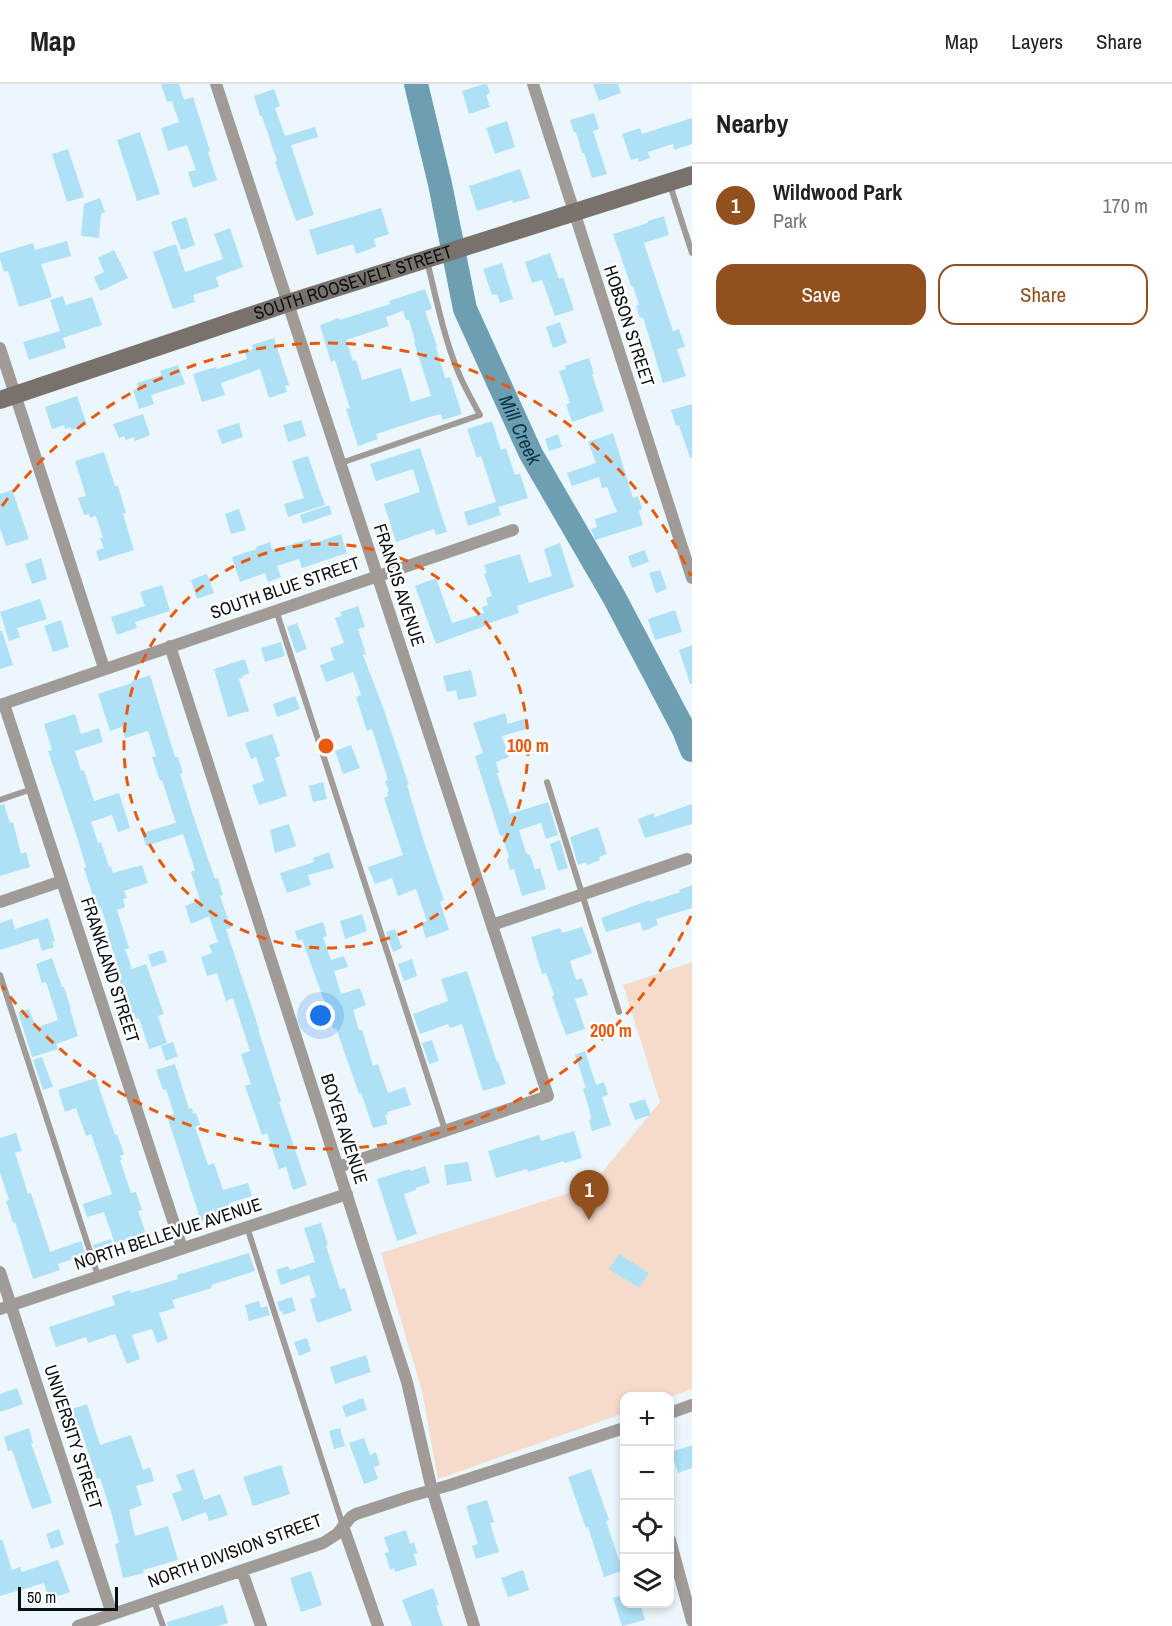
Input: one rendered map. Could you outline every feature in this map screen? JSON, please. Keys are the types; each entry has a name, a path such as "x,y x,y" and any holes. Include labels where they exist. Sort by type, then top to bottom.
{"main road":[{"name":"SOUTH ROOSEVELT STREET","path":"8,397 288,303 692,175"}],"street":[{"name":"FRANCIS AVENUE","path":"216,84 548,1096 445,1131"},
{"name":"HOBSON STREET","path":"533,84 692,578"},
{"path":"0,348 8,397 104,668"},
{"name":"SOUTH BLUE STREET","path":"2,704 513,530"},
{"name":"BOYER AVENUE","path":"170,646 407,1382 432,1490 474,1626"},
{"name":"FRANKLAND STREET","path":"2,704 182,1248"},
{"path":"492,925 687,859"},
{"path":"0,902 62,881"},
{"path":"338,1167 445,1131"},
{"name":"NORTH BELLEVUE AVENUE","path":"5,1307 347,1194"},
{"name":"UNIVERSITY STREET","path":"0,1272 5,1307 112,1614"},
{"path":"674,1411 692,1405"},
{"name":"NORTH DIVISION STREET","path":"78,1626 323,1543 337,1534 356,1514 620,1429"},
{"path":"343,1526 378,1626"},
{"path":"673,1554 692,1621"},
{"path":"242,1571 261,1626"}],"lane":[{"path":"669,182 692,253"},
{"path":"340,463 480,415 456,368 441,317 431,258"},
{"path":"276,610 445,1131"},
{"path":"547,782 619,1012"},
{"path":"0,800 32,789"},
{"path":"0,975 98,1276"},
{"path":"247,1227 343,1526"},
{"path":"154,1600 163,1626"}],"shaded area":[{"path":"692,962 692,1389 674,1396 674,1392 620,1392 620,1414 438,1479 422,1391 381,1253 591,1186 660,1102 623,985"}],"building":[{"path":"161,84 179,84 184,100 193,97 217,180 193,188 188,172 196,170 187,145 168,151 161,128 179,122 172,101 167,102"},
{"path":"487,84 490,93 486,95 490,107 469,114 462,91"},
{"path":"593,84 618,84 621,93 599,101"},
{"path":"274,89 280,106 275,108 285,136 315,127 318,137 291,145 314,215 296,221 254,96"},
{"path":"594,113 599,129 593,131 607,174 592,178 570,120"},
{"path":"692,118 692,144 674,150 673,144 648,152 650,158 639,162 638,158 631,160 622,134 640,128 642,134"},
{"path":"507,121 515,147 495,154 486,128"},
{"path":"140,132 160,194 137,201 117,140"},
{"path":"68,149 84,197 67,202 52,154"},
{"path":"520,169 530,198 513,203 512,200 477,211 469,186"},
{"path":"100,198 105,212 101,214 99,238 81,236 84,204"},
{"path":"381,208 389,234 374,239 376,247 356,254 353,244 317,255 309,230"},
{"path":"664,216 669,235 644,243 673,331 679,329 685,347 677,349 686,376 663,383 643,317 640,318 636,306 639,305 633,286 631,286 613,234"},
{"path":"186,217 195,245 181,250 171,222"},
{"path":"230,228 243,267 216,277 219,287 193,295 195,302 173,309 153,252 176,244 185,272 223,259 214,234"},
{"path":"67,241 71,256 41,264 52,297 19,307 8,271 4,272 0,253 33,243 35,250"},
{"path":"114,250 128,278 100,291 94,277 104,272 98,258"},
{"path":"550,253 559,279 563,277 574,310 555,316 542,280 532,283 525,262"},
{"path":"502,263 513,299 500,303 497,294 492,295 483,269"},
{"path":"425,289 432,309 425,311 445,378 450,377 462,414 443,420 441,414 426,418 376,434 378,439 358,446 346,409 350,408 335,360 331,362 320,325 390,304 389,301","holes":["403,311 406,320 409,320 431,396 411,402 401,368 362,380 356,360 353,361 346,340 389,326 386,317"]},
{"path":"63,296 66,305 92,297 102,325 63,338 66,348 29,360 23,342 60,331 50,300"},
{"path":"560,322 567,343 553,348 546,327"},
{"path":"274,338 289,385 285,386 287,392 269,398 260,369 221,383 225,395 202,402 193,374 247,359 245,352 253,349 252,345"},
{"path":"589,358 604,411 572,422 566,404 570,403 559,371 566,369 565,366"},
{"path":"178,365 185,384 151,395 154,404 139,409 133,390 138,389 137,383 162,375 160,371"},
{"path":"77,396 87,425 71,430 71,427 65,429 64,425 52,429 45,407"},
{"path":"692,404 692,458 690,458 679,425 676,426 671,410"},
{"path":"143,414 150,435 135,441 134,437 126,440 124,436 119,438 113,424"},
{"path":"301,420 306,436 288,442 283,425"},
{"path":"492,421 501,450 506,448 515,475 520,474 528,498 498,507 501,515 468,526 464,512 496,502 481,456 477,458 467,429"},
{"path":"239,423 243,437 222,444 217,430"},
{"path":"613,433 633,498 638,496 643,525 595,540 591,529 597,527 595,519 617,512 607,487 602,488 599,477 572,486 567,473 596,463 588,442"},
{"path":"558,434 562,447 549,451 545,439"},
{"path":"420,448 447,532 436,535 434,529 396,542 384,504 420,492 413,469 376,481 370,464"},
{"path":"104,452 115,486 118,486 126,513 123,514 134,550 99,561 96,551 104,548 100,538 103,538 96,516 90,518 89,514 84,515 78,498 86,496 75,461"},
{"path":"308,456 325,505 288,517 284,504 304,498 292,461"},
{"path":"12,490 29,539 6,546 0,528 0,494"},
{"path":"329,505 332,514 303,524 300,515"},
{"path":"239,509 246,530 231,534 225,514"},
{"path":"341,534 347,553 302,568 299,559 277,566 281,577 268,582 265,573 240,582 232,557 270,542 272,550 311,539 312,544"},
{"path":"560,543 574,587 517,606 519,613 436,644 415,586 436,578 452,623 484,613 482,607 488,605 486,598 492,596 484,574 487,573 484,565 520,554 529,583 552,576 544,549"},
{"path":"645,550 649,562 632,568 628,556"},
{"path":"41,558 47,579 32,584 25,564"},
{"path":"660,570 667,589 656,593 649,573"},
{"path":"207,574 214,593 197,599 191,580"},
{"path":"162,585 170,611 135,622 137,628 117,635 111,617 145,606 140,592"},
{"path":"40,599 47,619 17,628 20,637 9,641 0,612"},
{"path":"358,606 365,627 358,629 366,654 363,655 409,785 407,785 424,842 444,900 440,902 449,930 426,938 421,923 427,921 416,889 398,896 392,878 375,884 368,867 403,855 384,798 388,796 389,791 385,781 388,780 372,729 367,731 356,697 361,695 353,672 326,682 320,665 334,660 330,648 344,643 335,618 342,616 340,612"},
{"path":"675,610 682,632 655,640 648,619"},
{"path":"61,620 69,647 53,652 44,626"},
{"path":"297,623 307,649 296,653 287,627"},
{"path":"0,631 2,631 13,665 0,669"},
{"path":"281,642 285,656 265,662 261,648"},
{"path":"692,645 692,684 690,684 679,650"},
{"path":"245,659 249,673 239,679 249,711 228,717 214,669"},
{"path":"471,670 477,696 458,700 456,690 447,692 443,676"},
{"path":"150,675 175,757 178,757 183,773 180,774 194,818 215,879 218,878 223,895 220,896 231,928 226,929 307,1185 293,1190 286,1167 279,1169 267,1133 262,1135 245,1086 251,1084 241,1054 250,1051 233,998 226,1001 217,973 207,976 201,957 212,953 209,945 218,942 209,916 191,924 185,906 200,900 191,872 195,870 183,834 146,846 142,833 176,823 152,757 156,756 148,731 125,738 122,727 110,731 98,694"},
{"path":"295,696 300,709 277,717 273,704"},
{"path":"505,713 508,724 527,718 530,728 502,736 509,757 496,762 499,773 497,773 510,814 548,802 558,835 546,839 541,823 519,830 526,853 530,855 535,870 540,868 546,889 522,896 514,869 510,870 507,860 509,857 502,835 500,836 475,756 483,753 473,723"},
{"path":"75,714 81,734 99,728 103,742 75,751 94,801 119,793 130,828 118,832 112,815 91,822 98,843 101,842 113,873 142,865 148,883 124,891 127,898 123,899 125,907 117,910 129,948 125,949 132,969 146,964 164,1014 158,1016 167,1043 149,1049 139,1018 136,1019 134,1013 131,1014 117,974 120,973 101,907 97,909 77,837 48,751 52,750 44,724"},
{"path":"272,734 280,756 275,758 287,796 259,805 252,785 264,781 256,757 251,759 245,743"},
{"path":"351,745 360,768 343,774 335,751"},
{"path":"323,782 327,799 313,802 309,786"},
{"path":"4,804 10,823 13,822 21,854 26,852 30,867 0,876 0,805"},
{"path":"692,804 692,824 645,838 638,819 654,813 655,817"},
{"path":"289,824 296,846 275,853 270,830"},
{"path":"598,827 607,854 599,857 600,860 587,865 586,862 578,865 570,837"},
{"path":"560,840 568,868 558,871 550,844"},
{"path":"329,852 334,868 308,875 311,885 287,893 280,873 314,862 313,858"},
{"path":"692,885 692,908 656,919 658,925 643,931 640,922 606,932 601,918 680,892 679,890"},
{"path":"362,914 367,931 345,939 340,921"},
{"path":"48,918 55,941 52,942 54,947 42,951 38,938 0,950 0,923 12,919 15,929"},
{"path":"323,922 327,936 323,937 331,960 344,956 348,967 334,971 341,994 360,988 366,1005 353,1010 373,1066 378,1064 388,1093 405,1087 411,1105 387,1112 388,1114 385,1115 388,1124 373,1128 302,939 298,941 295,931"},
{"path":"582,927 592,953 570,961 576,980 582,978 588,995 575,999 585,1029 566,1035 552,996 554,995 546,973 542,974 531,937 560,928 562,933"},
{"path":"395,929 402,948 393,952 386,932"},
{"path":"163,950 167,962 152,967 148,955"},
{"path":"52,958 62,987 64,987 78,1036 56,1044 58,1049 32,1057 18,1012 29,1009 36,1028 58,1020 46,982 42,983 36,964"},
{"path":"412,959 417,976 404,981 398,964"},
{"path":"467,971 506,1084 483,1091 462,1024 450,1028 448,1024 420,1034 413,1014 448,1001 441,979"},
{"path":"432,1040 439,1061 429,1064 422,1043"},
{"path":"173,1042 178,1056 166,1061 161,1046"},
{"path":"585,1051 596,1085 604,1082 608,1095 602,1097 611,1125 592,1131 589,1120 591,1119 590,1112 583,1089 586,1088 575,1055"},
{"path":"42,1057 53,1087 43,1090 33,1060"},
{"path":"175,1064 189,1109 192,1108 193,1114 196,1113 200,1125 195,1127 208,1165 214,1163 223,1190 248,1183 252,1196 229,1203 231,1211 201,1221 167,1116 174,1114 166,1089 163,1090 156,1070"},
{"path":"96,1078 115,1135 117,1134 124,1154 120,1156 122,1160 120,1160 131,1193 136,1192 142,1210 138,1211 147,1237 136,1240 135,1237 115,1244 104,1212 87,1217 83,1204 112,1194 91,1134 86,1136 76,1108 65,1112 58,1090"},
{"path":"645,1099 651,1115 635,1120 629,1104"},
{"path":"574,1131 582,1158 496,1178 488,1151 539,1135 541,1141"},
{"path":"16,1133 22,1151 15,1153 50,1252 81,1241 86,1255 58,1264 60,1270 33,1279 6,1201 9,1200 0,1173 0,1138"},
{"path":"468,1162 472,1181 447,1185 444,1165"},
{"path":"425,1166 430,1183 404,1194 417,1234 397,1241 377,1179"},
{"path":"321,1223 340,1289 345,1288 352,1311 317,1323 310,1299 316,1297 309,1275 281,1285 276,1270 288,1266 290,1270 315,1262 304,1228"},
{"path":"111,1239 114,1250 97,1256 93,1245"},
{"path":"249,1253 255,1271 211,1285 212,1288 172,1300 175,1308 159,1313 168,1339 157,1343 152,1329 132,1335 140,1359 127,1364 115,1334 88,1343 86,1337 56,1347 49,1327 115,1305 112,1296 130,1290 131,1293 178,1279 177,1275"},
{"path":"619,1254 649,1273 639,1288 609,1269"},
{"path":"292,1297 296,1311 283,1315 277,1302"},
{"path":"259,1301 261,1308 267,1306 270,1315 249,1321 245,1305"},
{"path":"307,1338 311,1351 299,1356 294,1342"},
{"path":"366,1355 371,1372 335,1384 330,1367"},
{"path":"17,1388 23,1404 0,1412 0,1394"},
{"path":"363,1398 367,1410 346,1417 342,1406"},
{"path":"87,1404 100,1445 131,1435 143,1470 150,1467 154,1481 136,1486 142,1505 129,1510 135,1536 168,1526 178,1560 123,1578 115,1544 119,1543 112,1515 100,1478 97,1479 72,1409"},
{"path":"29,1428 33,1443 31,1443 52,1503 32,1509 12,1450 8,1451 4,1437"},
{"path":"340,1428 345,1446 334,1449 329,1431"},
{"path":"364,1438 370,1455 376,1452 380,1465 374,1467 378,1479 364,1484 349,1443"},
{"path":"692,1445 692,1468 678,1473 674,1451"},
{"path":"281,1465 290,1494 253,1506 243,1477"},
{"path":"194,1469 204,1500 220,1494 228,1515 209,1521 206,1512 182,1521 172,1494 182,1490 176,1475"},
{"path":"591,1469 609,1520 606,1521 620,1560 620,1571 604,1577 588,1527 586,1528 568,1477"},
{"path":"487,1500 494,1522 490,1523 499,1552 476,1559 472,1546 478,1544 466,1506"},
{"path":"59,1529 64,1544 51,1549 46,1534"},
{"path":"406,1530 410,1544 414,1542 417,1565 395,1572 394,1568 390,1570 385,1553 389,1552 384,1537"},
{"path":"2,1539 12,1570 20,1567 22,1572 58,1560 70,1592 49,1599 44,1583 0,1596 0,1540"},
{"path":"523,1570 529,1590 508,1597 501,1578"},
{"path":"311,1571 322,1605 301,1612 290,1578"},
{"path":"433,1588 443,1626 412,1626 402,1600"},
{"path":"620,1595 620,1608 641,1608 645,1620 622,1626 613,1598"},
{"path":"223,1605 228,1623 218,1626 168,1626 167,1622"}],"waterway":[{"name":"Mill Creek","path":"416,84 440,184 465,309 531,454 614,597 684,730 692,750"}],"place":[{"name":"Wildwood Park","path":"589,1220"}]}
